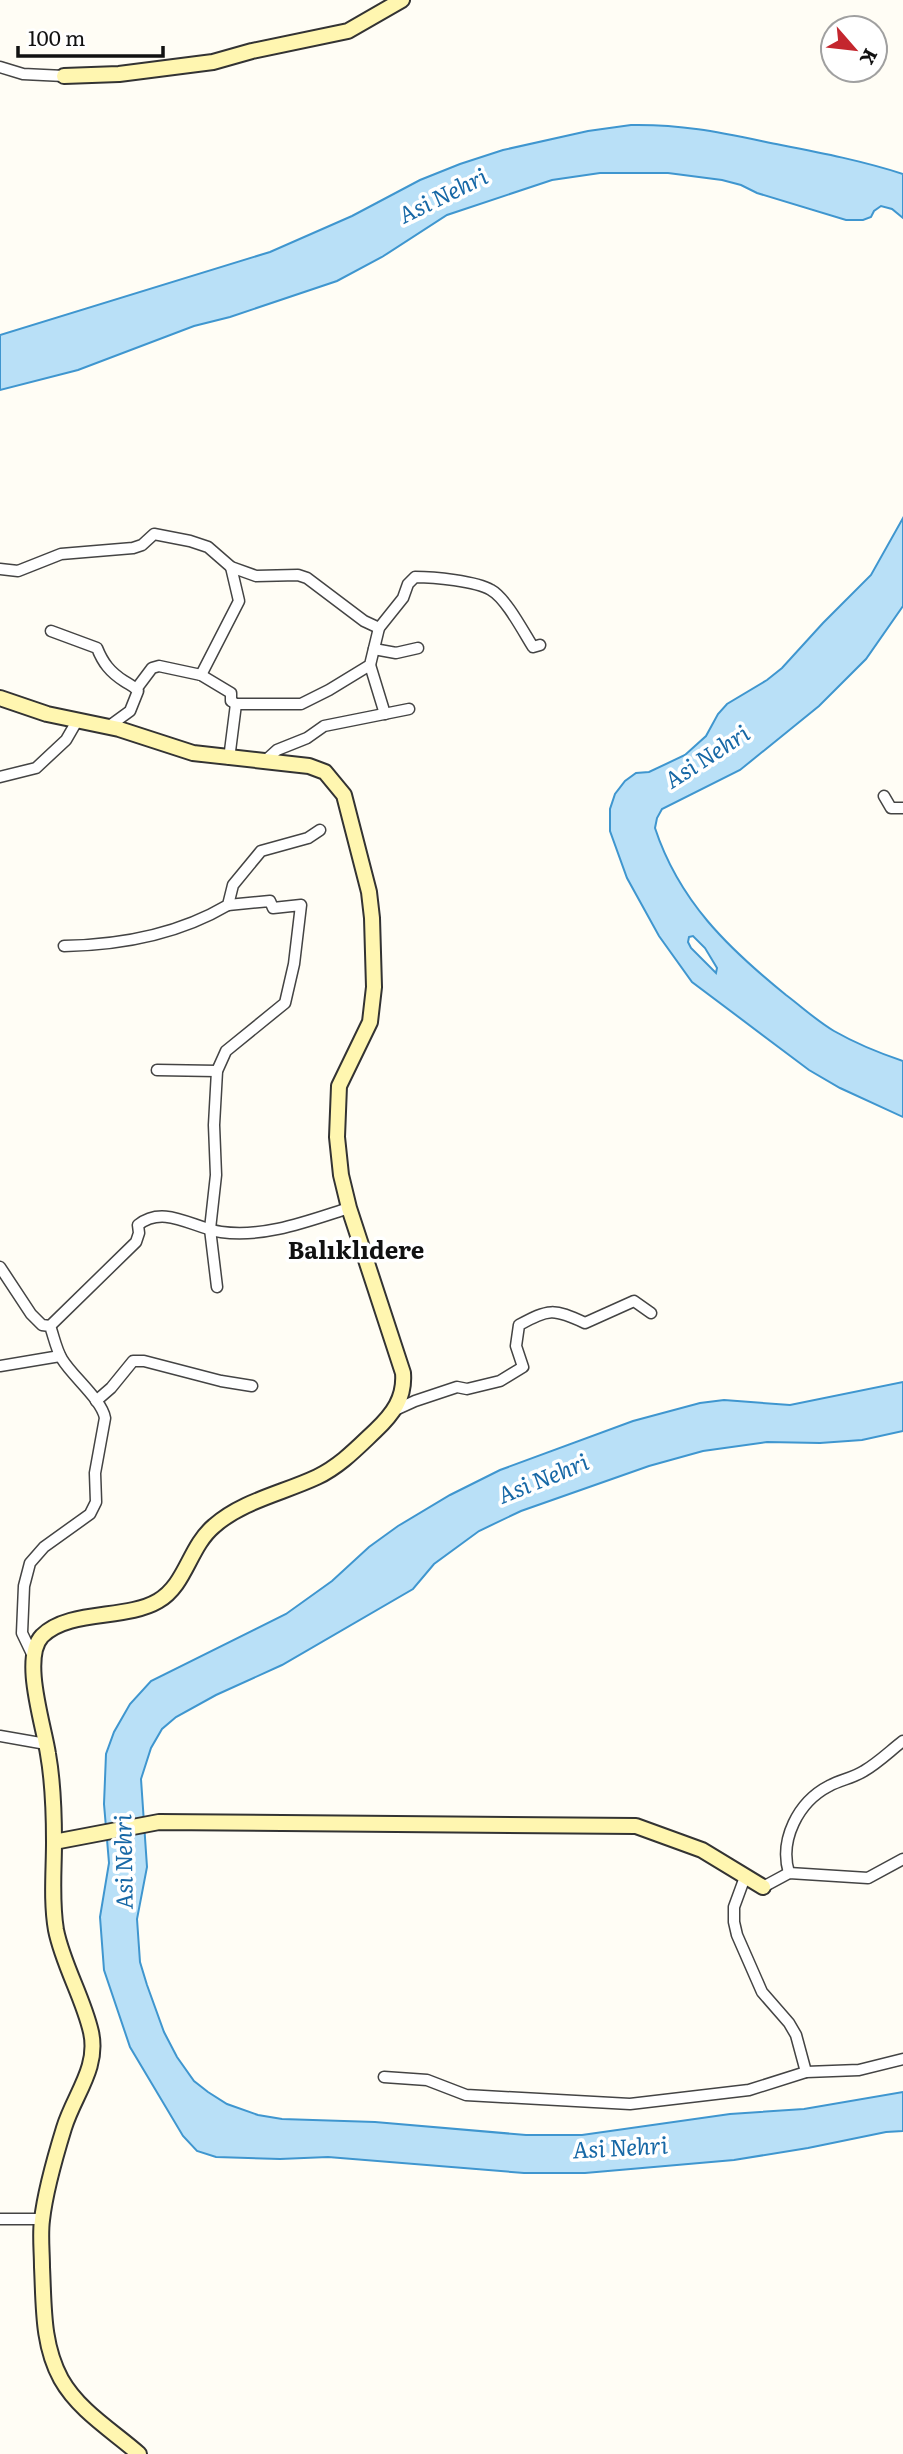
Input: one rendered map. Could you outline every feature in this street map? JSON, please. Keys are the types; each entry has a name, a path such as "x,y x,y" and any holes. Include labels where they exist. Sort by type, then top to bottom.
{"main road":[{"path":"64,76 119,74 213,62 252,51 348,32 402,0"},
{"path":"0,698 29,709 108,727 193,753 266,760 319,769 344,795 369,892 373,944 373,1006 366,1033 339,1086 337,1137 341,1175 349,1208 403,1373 403,1391 393,1411 357,1448 331,1469 247,1506 215,1525 195,1548 176,1585 160,1600 135,1610 61,1625 42,1636 33,1656 53,1808 61,1840 55,1916 63,1955 86,2015 93,2049 86,2079 64,2126 42,2219 44,2320 52,2358 73,2396 139,2454"},
{"path":"61,1840 159,1822 636,1826 702,1850 763,1887"}],"street":[{"path":"0,66 23,74 64,76"},
{"path":"0,569 18,571 61,554 133,548 142,545 154,534 208,547 231,567 256,576 298,575 307,578 364,621 379,628"},
{"path":"201,675 239,601 231,567"},
{"path":"386,714 370,665 379,628 403,598 408,584 415,577 432,577 492,590 516,618 533,648 540,645"},
{"path":"51,631 97,648 104,664 137,688"},
{"path":"374,649 396,653 418,648"},
{"path":"108,727 130,711 137,688 152,668 159,666 201,675 231,693 230,701 236,704 301,704 370,665"},
{"path":"229,758 236,704"},
{"path":"266,760 277,750 307,738 324,726 409,709"},
{"path":"0,777 36,768 66,740 77,721"},
{"path":"884,796 891,808 903,808"},
{"path":"228,905 233,885 261,851 308,838 320,830"},
{"path":"64,946 106,943 174,929 197,922 228,905 270,901 273,908 301,905 294,964 285,1003 226,1051 217,1071 214,1125 216,1175 209,1229 217,1287"},
{"path":"157,1070 217,1071"},
{"path":"50,1326 136,1242 138,1225 144,1220 174,1217 221,1232 273,1230 349,1208"},
{"path":"0,1267 31,1314 42,1325 50,1326"},
{"path":"393,1411 457,1387 467,1389 500,1381 523,1367 516,1346 519,1325 544,1312 563,1313 585,1323 634,1301 651,1313"},
{"path":"33,1656 22,1633 24,1586 30,1563 44,1547 90,1514 96,1502 95,1474 105,1418 104,1409 60,1356 50,1326"},
{"path":"0,1366 60,1356"},
{"path":"96,1401 111,1388 133,1361 252,1386"},
{"path":"0,1736 46,1744"},
{"path":"789,1873 785,1858 786,1845 791,1829 805,1805 830,1785 865,1771 903,1741"},
{"path":"763,1887 789,1873 868,1878 903,1859"},
{"path":"746,1877 734,1907 737,1935 762,1992 789,2022 796,2035 806,2072"},
{"path":"384,2077 426,2080 466,2095 630,2104 749,2090 806,2072 859,2070 903,2059"},
{"path":"0,2219 42,2219"}],"water":[{"name":"Asi Nehri","path":"631,125 670,126 725,134 842,158 903,174 903,218 892,209 881,206 871,217 846,220 757,193 741,185 668,173 600,173 552,180 447,215 382,257 337,281 230,317 194,326 78,370 0,390 0,335 270,252 352,216 420,180 460,164 503,150 588,131"},
{"name":"Asi Nehri","path":"903,518 903,606 866,659 819,706 740,770 662,809 655,828 677,878 692,901 725,941 744,959 828,1027 859,1044 903,1061 903,1117 840,1088 809,1070 692,982 659,936 627,878 610,831 610,809 615,794 625,781 636,773 649,772 685,755 706,736 727,704 782,668 871,575","holes":["693,936 705,948 717,968 716,973 691,948 688,942 689,937"]},
{"name":"Asi Nehri","path":"903,1382 903,1431 862,1440 820,1443 767,1442 703,1451 649,1466 521,1511 479,1531 434,1564 413,1589 282,1665 216,1695 176,1717 162,1729 151,1748 141,1779 147,1867 137,1919 140,1962 164,2032 177,2057 194,2081 208,2092 227,2104 258,2115 282,2119 375,2122 526,2135 582,2135 730,2114 804,2109 903,2092 903,2131 734,2160 585,2173 524,2173 328,2157 216,2157 197,2151 183,2136 130,2047 104,1970 100,1917 109,1863 104,1804 106,1754 114,1732 130,1704 151,1681 286,1614 332,1581 369,1547 398,1526 450,1495 500,1470 633,1421 700,1403 724,1400 790,1405"}],"district":[{"name":"Balıklıdere","path":"356,1251"}]}
